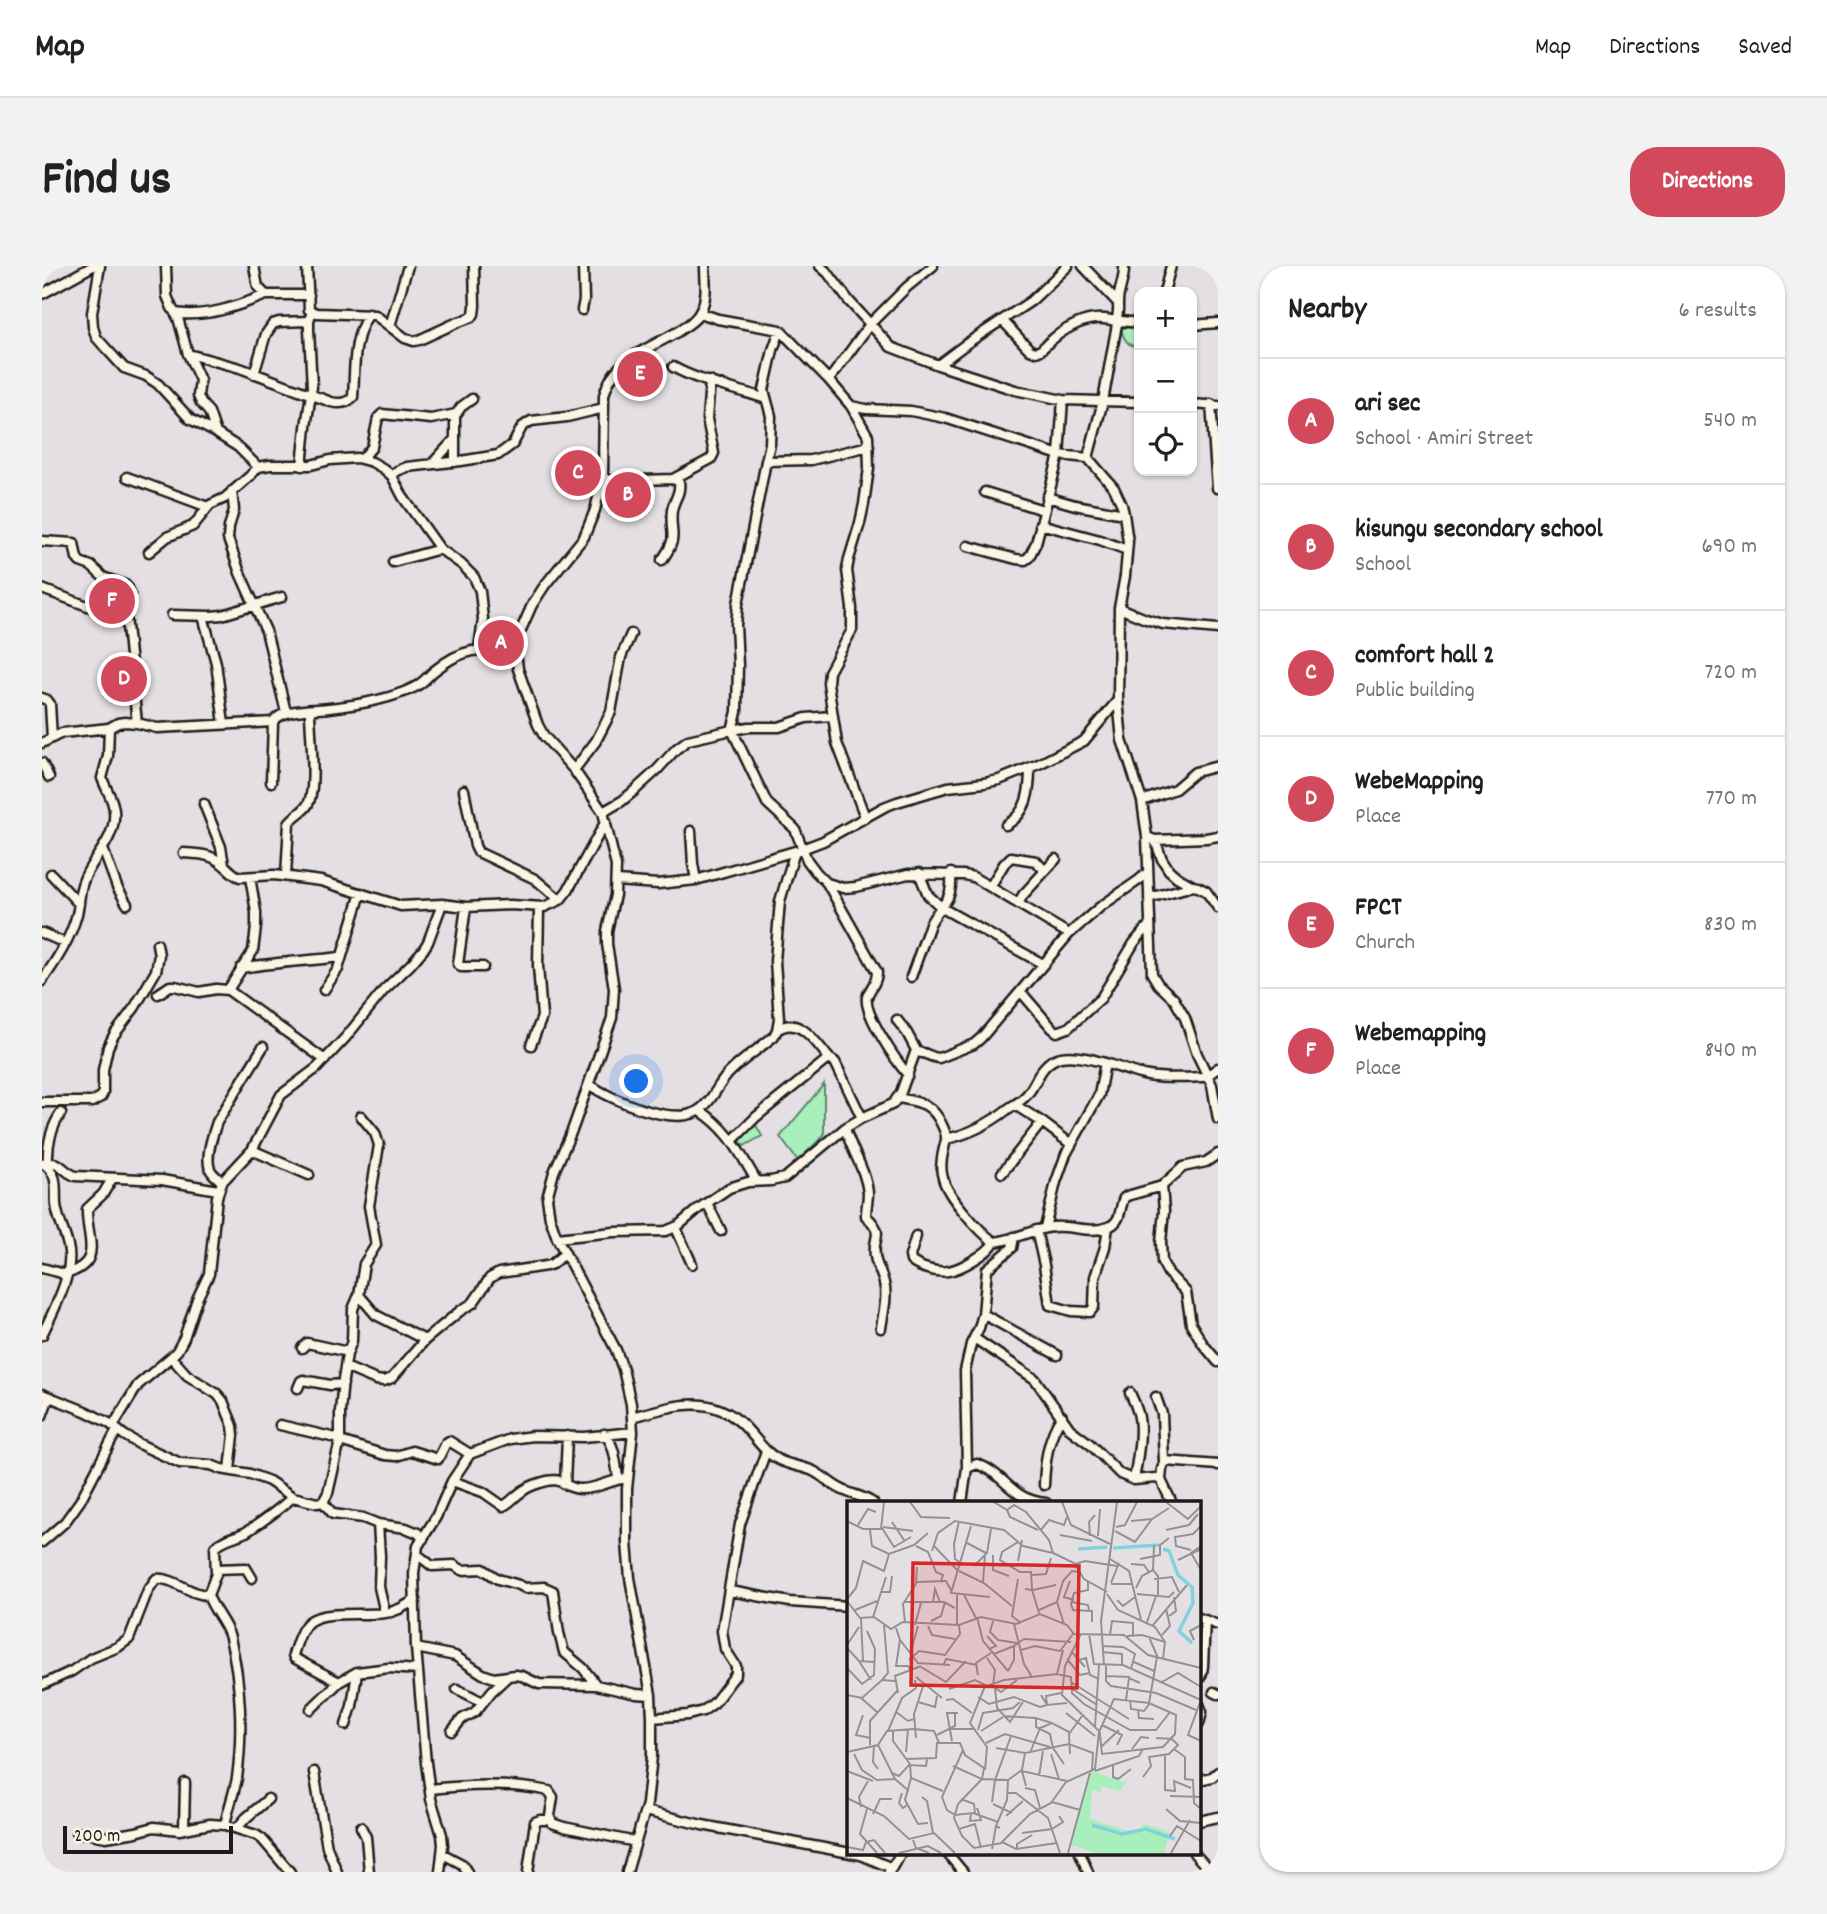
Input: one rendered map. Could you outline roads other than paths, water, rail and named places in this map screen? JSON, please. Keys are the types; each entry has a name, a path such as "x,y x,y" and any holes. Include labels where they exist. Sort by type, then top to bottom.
{"street":[{"path":"42,294 93,266"},
{"path":"100,266 92,313 96,337 124,368 146,376 158,384 190,419 239,447 258,467"},
{"path":"166,266 167,296 178,318 188,354 200,380 198,396 209,412 216,433"},
{"path":"254,266 258,287 266,295"},
{"path":"302,466 311,395 307,266"},
{"path":"390,326 408,266"},
{"path":"254,374 267,334 273,324 279,322 310,317 369,314 375,315 405,338 414,341 472,317 475,306 474,266"},
{"path":"582,310 583,266"},
{"path":"627,1872 645,1811 652,1756 651,1695 630,1578 626,1516 632,1417 628,1386 616,1350 564,1254 548,1209 549,1186 612,1018 614,989 607,931 616,881 614,851 603,812 538,725 518,668 516,652 517,639 532,605 584,537 595,510 603,477 606,385 626,360 687,326 700,313 706,290 705,266"},
{"path":"820,266 891,347 1015,390 1063,400 1134,402"},
{"path":"830,380 870,324 907,287 933,266"},
{"path":"938,365 1031,301 1068,266"},
{"path":"1083,266 1118,303"},
{"path":"1088,458 1103,401 1120,312 1118,303 1124,266"},
{"path":"1165,287 1171,266"},
{"path":"175,313 206,313 266,295 309,295"},
{"path":"700,313 718,319 780,330 830,380 851,406 868,436 869,468 860,523 847,570 852,630 828,677 838,743 865,817"},
{"path":"188,354 215,360 336,404 350,401 353,397 358,337 369,314"},
{"path":"1003,321 1030,350 1036,352 1079,322 1104,318 1134,323"},
{"path":"1197,325 1218,323"},
{"path":"589,1084 611,1098 657,1114 691,1114 699,1110 731,1071 774,1036 777,1030 779,1019 775,970 780,901 798,850 795,829 767,803 732,730 737,704 738,604 765,461 771,444 772,416 764,390 780,330"},
{"path":"673,368 692,377 766,399"},
{"path":"603,477 611,481 673,479 713,456 707,419 710,381"},
{"path":"455,462 456,414 472,399"},
{"path":"968,546 1016,559 1025,560 1029,557 1059,455 1063,400"},
{"path":"1197,404 1215,405 1217,488"},
{"path":"851,406 911,411 952,420 1059,455 1088,458 1114,488 1124,514 1127,550 1119,608 1118,700 1122,740 1151,839 1162,859 1177,877 1206,891 1218,908"},
{"path":"392,476 407,467 502,453 513,444 525,424 531,421 567,417 604,408"},
{"path":"362,459 372,447 378,418 382,414 431,419 456,414"},
{"path":"432,464 454,440"},
{"path":"765,461 811,460 869,446"},
{"path":"149,552 167,537 188,530 199,521 208,507 225,498 258,467 302,466 330,460 362,459 379,465 392,476 403,497 440,549 470,572 478,585 484,619 479,649"},
{"path":"127,477 208,507"},
{"path":"662,560 673,541 672,511 680,492 679,482 673,479"},
{"path":"232,491 234,510 229,539 235,562 269,641 286,712"},
{"path":"985,492 1043,510"},
{"path":"1047,497 1124,514"},
{"path":"1040,524 1127,550"},
{"path":"42,541 74,543 80,562 91,566 103,577 125,585 130,594 125,616 136,723"},
{"path":"393,562 440,549"},
{"path":"42,589 101,611 125,616"},
{"path":"172,615 222,615 282,597"},
{"path":"1119,608 1163,624 1218,629"},
{"path":"203,616 216,663 224,724"},
{"path":"574,770 596,741 611,712 621,657 631,634"},
{"path":"271,782 273,722 276,717 286,712 361,703 402,693 421,684 452,659 479,649 516,652"},
{"path":"42,698 50,704 52,738"},
{"path":"616,881 658,884 696,880 798,850 839,833 884,807 915,796 948,787 989,782 1030,768 1087,738 1118,700"},
{"path":"286,876 289,822 306,807 312,789 310,711"},
{"path":"603,812 635,791 682,743 695,737 749,727 779,727 806,718 832,716"},
{"path":"42,743 68,732 109,728 118,723 136,723 157,728 273,722"},
{"path":"42,981 75,922 83,881 111,835 115,815 111,795 102,778 108,756 109,728"},
{"path":"42,762 49,777"},
{"path":"1142,801 1175,789 1195,772 1218,766"},
{"path":"1006,825 1014,821 1025,806 1030,789 1030,768"},
{"path":"464,790 468,818 478,852 535,879 560,900"},
{"path":"204,804 221,847 224,865"},
{"path":"184,853 216,859 234,876 274,875 321,881 401,906 442,904 539,908 552,905 568,890 606,821"},
{"path":"691,831 696,880"},
{"path":"1151,839 1218,836"},
{"path":"1151,839 1147,872 1154,979 1180,1008 1208,1075 1218,1119"},
{"path":"103,849 119,891 127,904"},
{"path":"798,850 827,883 877,972 867,997 868,1006 886,1046 908,1075"},
{"path":"990,887 1011,857 1036,861 1045,871"},
{"path":"1018,904 1056,859"},
{"path":"897,1020 917,1052 939,1058 974,1044 1069,934 1147,872"},
{"path":"827,883 843,888 856,887 919,873 951,873 973,877 1069,934"},
{"path":"919,873 928,895 942,908 1043,964"},
{"path":"911,976 930,924 951,892 951,873"},
{"path":"51,874 79,904"},
{"path":"228,990 253,951 255,900 250,877"},
{"path":"1149,898 1193,886"},
{"path":"324,990 338,969 361,893"},
{"path":"42,1542 65,1522 80,1501 138,1385 181,1345 209,1274 220,1186 252,1150 281,1095 326,1060 384,990 423,950 442,904"},
{"path":"466,907 458,964 461,967 483,967"},
{"path":"531,1045 542,1017 538,965 539,908"},
{"path":"1021,992 1055,1030 1065,1031 1101,998 1129,950 1150,924"},
{"path":"42,933 65,943"},
{"path":"42,1102 92,1102 101,1097 108,1047 156,971 159,955 157,944"},
{"path":"241,968 274,962 304,962 341,957"},
{"path":"158,994 170,986 199,992 228,990 326,1060"},
{"path":"777,1030 784,1026 796,1026 808,1033 835,1062 862,1118"},
{"path":"220,1186 210,1168 214,1130 263,1047"},
{"path":"557,1238 676,1228 729,1188 756,1181 785,1178 845,1128 888,1107 898,1098 912,1058 917,1052"},
{"path":"946,1139 977,1130 1015,1105 1028,1094 1040,1072 1054,1059 1074,1056 1149,1076 1195,1077 1208,1075 1218,1068"},
{"path":"733,1140 756,1116 829,1058"},
{"path":"1105,1063 1099,1095 1071,1144 1040,1229 1050,1305 1071,1311 1090,1312 1094,1307 1095,1277 1105,1247 1108,1227"},
{"path":"898,1098 930,1107 938,1116 946,1133 942,1167 948,1191 993,1242 1061,1226 1096,1230 1114,1225 1118,1220 1122,1201 1127,1196 1162,1186 1183,1167 1206,1163 1218,1154"},
{"path":"1015,1105 1071,1144"},
{"path":"699,1110 733,1140 756,1181"},
{"path":"45,1164 51,1131 61,1113"},
{"path":"323,1502 328,1493 340,1440 343,1384 352,1341 353,1309 359,1295 364,1264 376,1245 369,1206 379,1145 375,1133 361,1116"},
{"path":"1002,1173 1042,1122"},
{"path":"845,1128 867,1188 866,1216 877,1228 875,1255 885,1284 881,1328"},
{"path":"252,1150 309,1175"},
{"path":"45,1164 59,1164 75,1176 220,1186"},
{"path":"42,1335 58,1302 66,1276 69,1250 56,1206 56,1181 45,1164"},
{"path":"66,1276 83,1267 90,1259 87,1209 103,1194 112,1179"},
{"path":"1162,1186 1163,1262 1168,1273 1186,1292 1191,1324 1218,1362"},
{"path":"707,1203 721,1231"},
{"path":"676,1228 692,1264"},
{"path":"916,1236 911,1261 918,1266 944,1272 954,1270 978,1257 992,1246 993,1242"},
{"path":"962,1501 967,1468 964,1381 968,1354 983,1314 987,1269 1012,1248 1014,1237"},
{"path":"345,1367 361,1376 384,1381 396,1373 425,1340 460,1311 473,1304 490,1278 499,1273 546,1266 564,1254"},
{"path":"42,1268 66,1276"},
{"path":"359,1295 376,1315 425,1340"},
{"path":"983,1314 1057,1355"},
{"path":"975,1338 1035,1379 1070,1429 1097,1450 1112,1468 1134,1480 1161,1480"},
{"path":"302,1348 307,1343 348,1352"},
{"path":"171,1357 187,1375 218,1394 223,1401 234,1435 230,1470"},
{"path":"298,1388 303,1380 330,1385 343,1384"},
{"path":"1130,1393 1140,1421 1134,1480"},
{"path":"42,1416 46,1395 85,1411 139,1444 180,1463 211,1465 250,1474 269,1480 293,1497 323,1502"},
{"path":"1156,1398 1162,1414 1164,1462 1161,1480 1171,1501"},
{"path":"632,1417 673,1406 710,1405 719,1408 737,1419 766,1451 786,1463 813,1471 844,1491 870,1501"},
{"path":"1044,1485 1052,1433 1062,1416"},
{"path":"280,1424 385,1455 396,1456 412,1451 438,1459 449,1441 470,1454"},
{"path":"440,1872 442,1835 426,1763 416,1648 414,1573 418,1546 436,1517 452,1481 470,1454 510,1439 533,1436 584,1437 633,1432"},
{"path":"604,1434 611,1444 618,1478"},
{"path":"565,1484 568,1436"},
{"path":"652,1718 704,1711 714,1703 736,1674 736,1666 725,1651 722,1635 740,1524 766,1451"},
{"path":"1164,1462 1186,1461 1218,1465"},
{"path":"967,1468 977,1464 986,1467 1016,1498"},
{"path":"452,1481 482,1492 503,1506 541,1482 556,1480 573,1489 585,1489 618,1478 628,1478"},
{"path":"225,1825 236,1782 240,1716 230,1636 208,1595 216,1569 216,1544 249,1530 293,1497"},
{"path":"323,1502 334,1514 406,1528 423,1539"},
{"path":"378,1524 379,1587 385,1614"},
{"path":"417,1555 432,1566 454,1564 462,1570 483,1569 498,1579 519,1584 524,1588 551,1589 564,1652 583,1668 596,1685"},
{"path":"216,1569 246,1568 252,1578"},
{"path":"42,1685 129,1639 148,1590 156,1579 166,1579 194,1594 208,1595"},
{"path":"730,1591 790,1602 847,1606"},
{"path":"339,1682 293,1657 305,1626 312,1620 330,1616 385,1614 415,1600"},
{"path":"1200,1676 1203,1666 1202,1619 1218,1625"},
{"path":"416,1648 455,1656 489,1677 523,1676 539,1684 596,1685 651,1695"},
{"path":"311,1709 339,1682 358,1672 390,1668 418,1670"},
{"path":"346,1725 358,1672"},
{"path":"452,1731 462,1718 472,1714 507,1677"},
{"path":"457,1689 483,1702"},
{"path":"314,1772 327,1847 337,1872"},
{"path":"1200,1780 1212,1777 1218,1772"},
{"path":"184,1829 185,1783"},
{"path":"430,1789 493,1786 549,1791 553,1797 550,1820"},
{"path":"237,1829 268,1799"},
{"path":"645,1811 847,1853"},
{"path":"1200,1821 1218,1817"},
{"path":"528,1872 535,1822 540,1820 550,1820 564,1827 636,1842"},
{"path":"77,1833 106,1837 154,1826 184,1829 211,1824 225,1825 262,1839 290,1872"},
{"path":"361,1826 366,1837 369,1872"},
{"path":"443,1854 462,1864 467,1872"},
{"path":"850,1854 891,1870 900,1854"},
{"path":"948,1854 963,1872"},
{"path":"1195,1854 1211,1872"}],"place":[{"name":"FPCT","path":"640,374"},
{"name":"comfort hall 2","path":"578,473"},
{"name":"kisungu secondary school","path":"628,495"},
{"name":"Webemapping","path":"112,601"},
{"name":"ari sec","path":"501,643"},
{"name":"WebeMapping","path":"124,679"}]}
